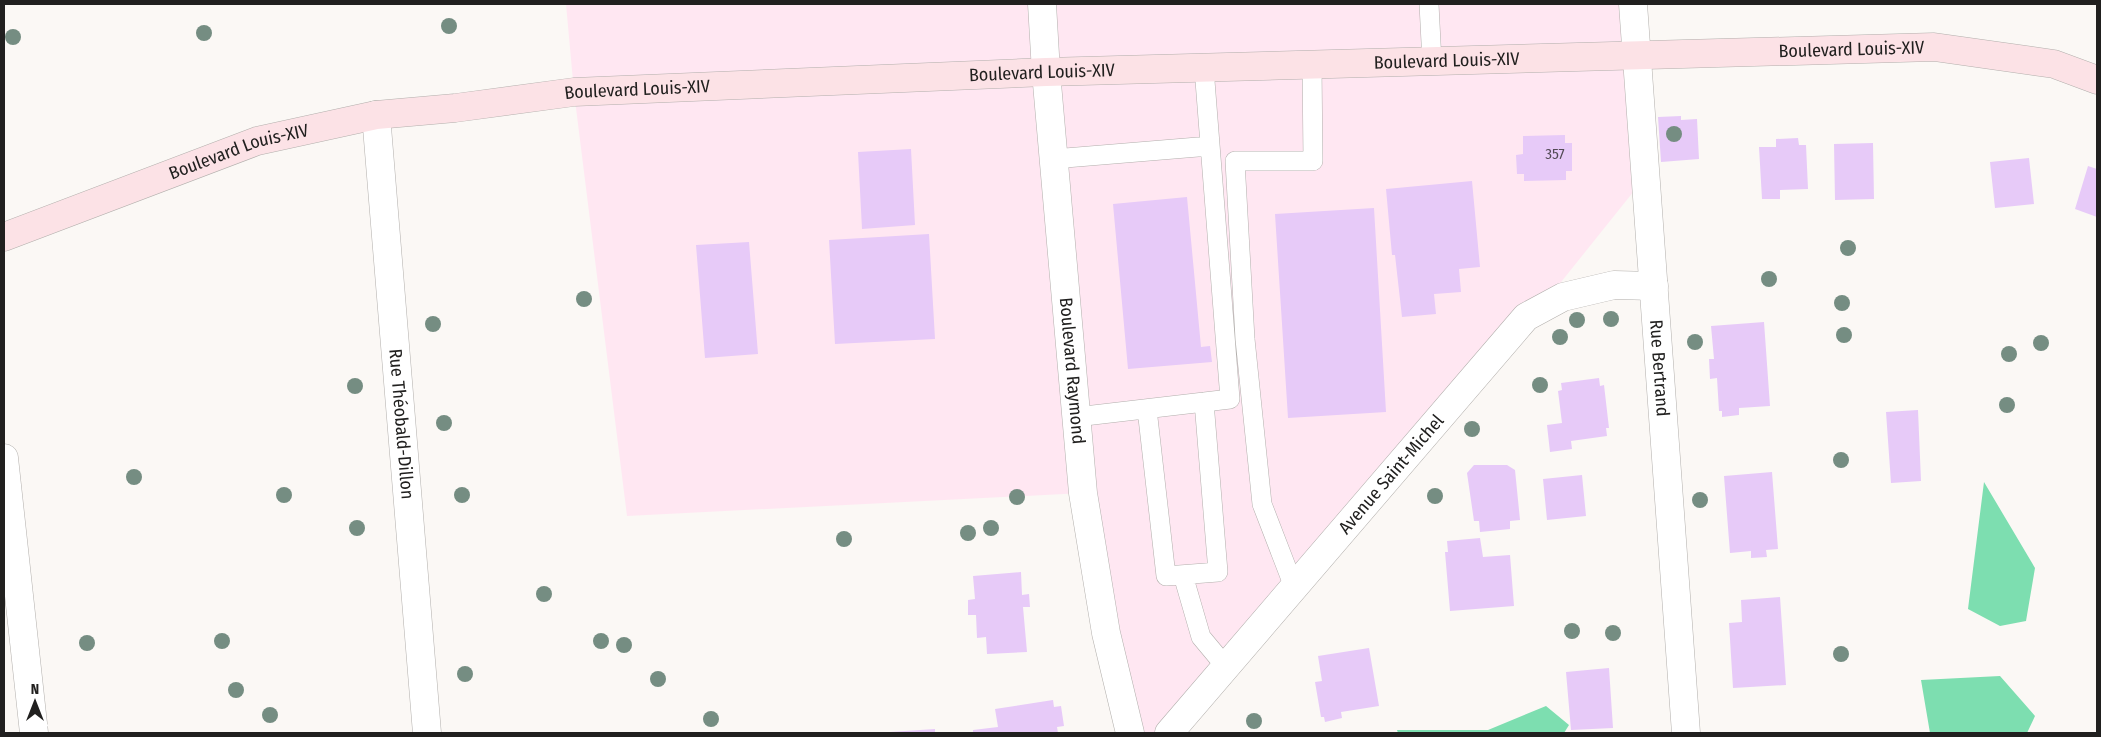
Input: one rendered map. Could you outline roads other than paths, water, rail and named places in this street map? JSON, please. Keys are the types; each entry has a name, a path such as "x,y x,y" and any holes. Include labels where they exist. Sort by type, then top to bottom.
{"main road":[{"name":"Boulevard Louis-XIV","path":"4,238 257,141 376,115 455,108 574,92 1046,72 1934,47 2054,64 2097,80"}],"street":[{"name":"Boulevard Raymond","path":"1042,4 1053,159 1083,493 1106,633 1130,733"},
{"name":"Rue Bertrand","path":"1633,4 1686,733"},
{"name":"Rue Théobald-Dillon","path":"376,115 427,733"},
{"name":"Avenue Saint-Michel","path":"1169,733 1526,317 1563,297 1614,285 1654,286"},
{"path":"4,458 34,733"}],"lane":[{"path":"1428,4 1432,62"},
{"path":"1294,587 1262,504 1245,339 1235,161 1313,161 1312,65"},
{"path":"1076,417 1230,399 1204,68"},
{"path":"1053,159 1210,146"},
{"path":"1147,409 1166,576 1218,572 1204,402"},
{"path":"1183,575 1201,637 1226,667"}]}
